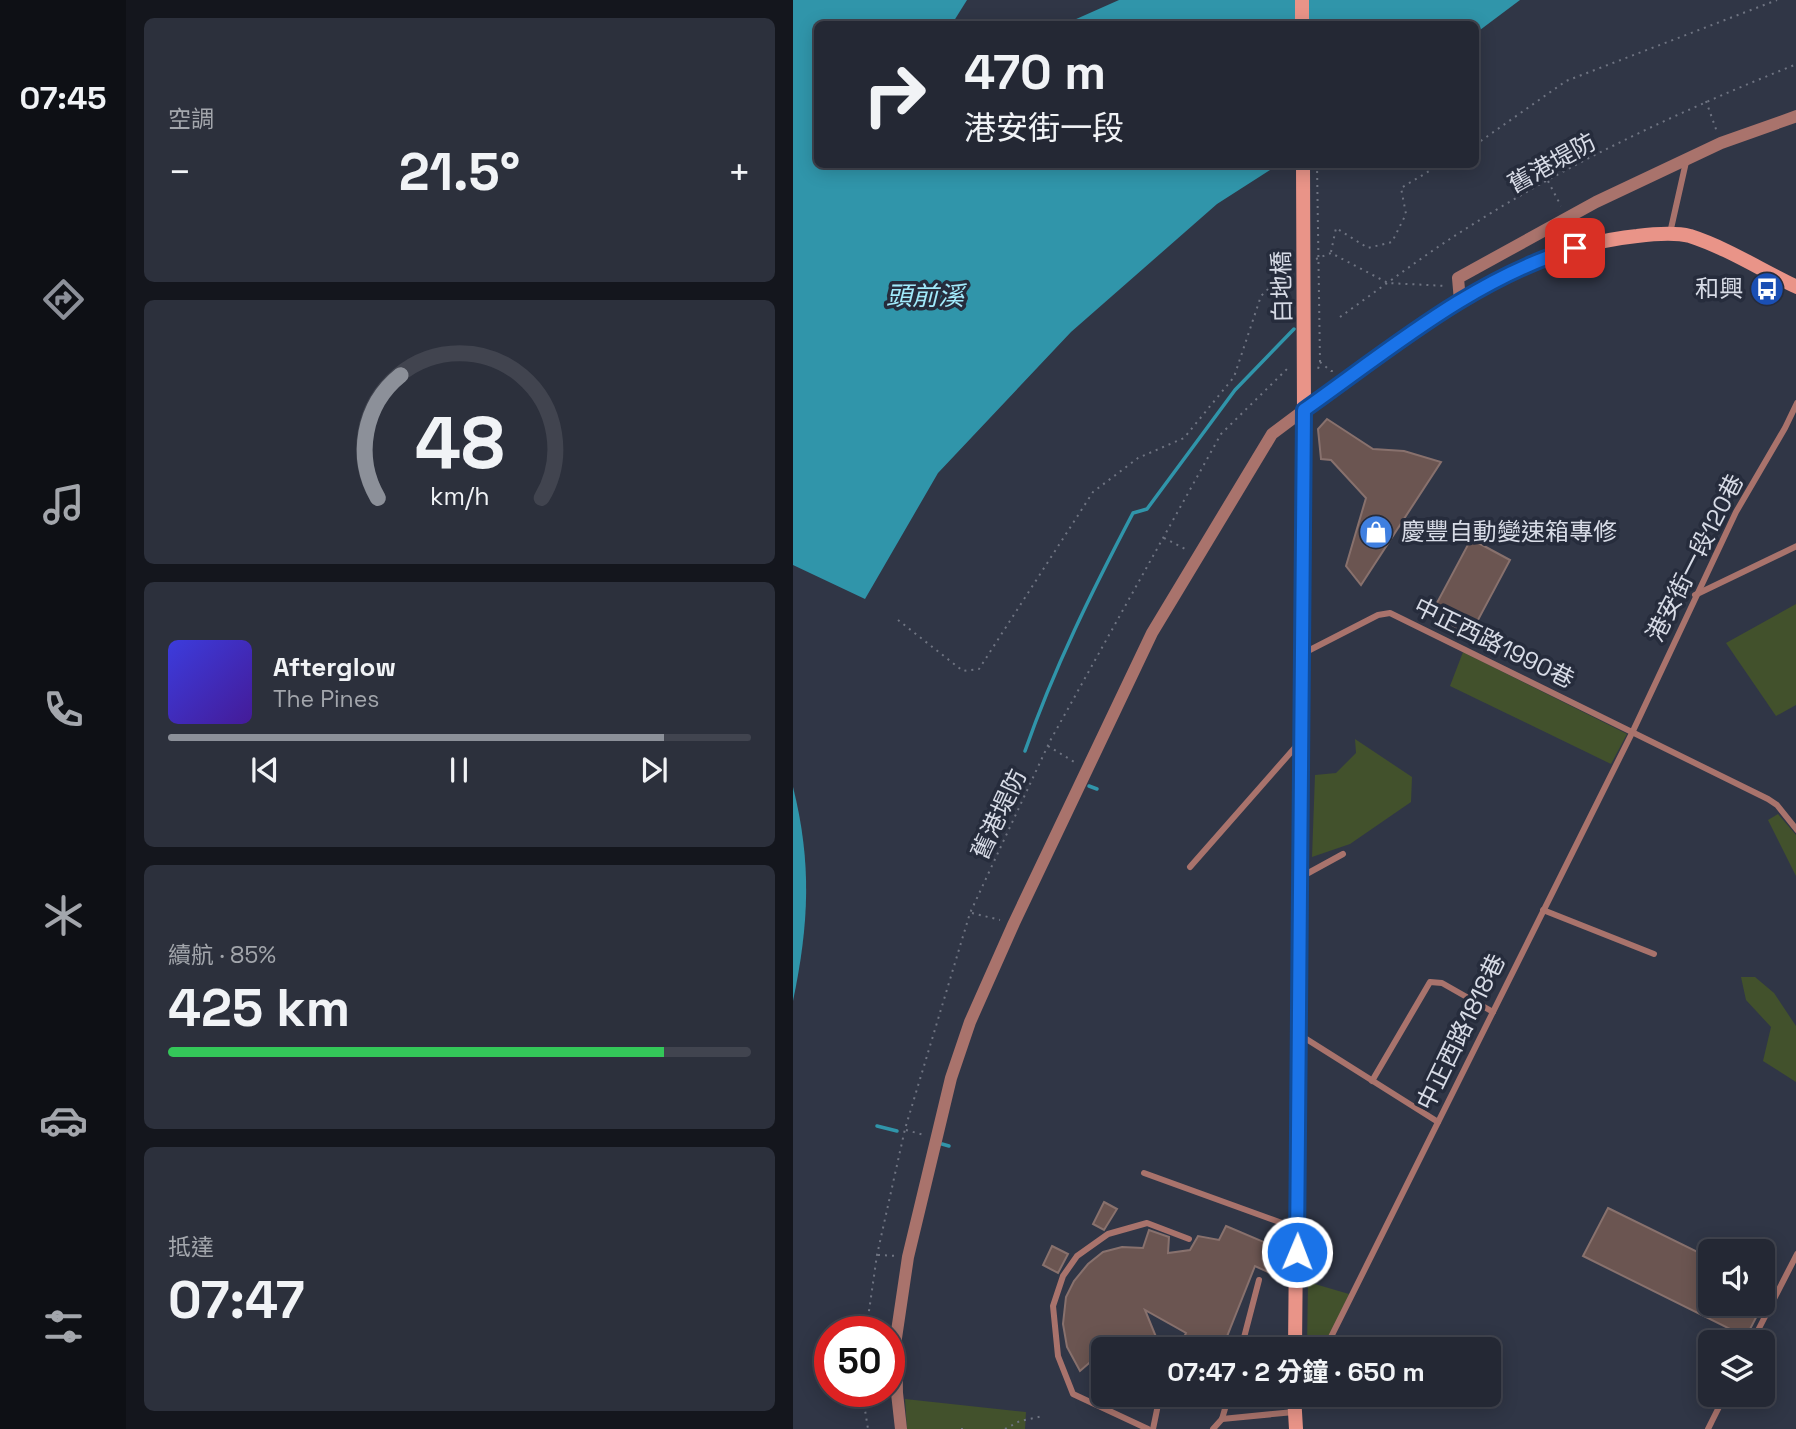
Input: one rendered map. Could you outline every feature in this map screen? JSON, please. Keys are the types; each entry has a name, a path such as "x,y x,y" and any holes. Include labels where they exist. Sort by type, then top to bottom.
{"main road":[{"path":"1302,0 1302,21"},
{"name":"白地橋","path":"1295,1337 1304,410 1303,168"},
{"path":"1304,410 1459,294 1557,253 1593,242 1669,234 1688,236 1734,255 1796,287"},
{"path":"1294,1407 1296,1429"}],"street":[{"path":"1459,294 1458,278 1567,216 1721,143 1796,116"},
{"path":"901,1429 896,1338 908,1257 951,1078 970,1022 1013,923 1152,633 1272,434 1304,410"}],"lane":[{"path":"1669,234 1687,160"},
{"name":"港安街一段120巷","path":"1632,733 1736,512 1785,428 1796,403"},
{"path":"1695,595 1796,546"},
{"name":"中正西路1990巷","path":"1302,654 1378,615 1390,613 1632,733"},
{"path":"1632,733 1777,804 1796,830"},
{"name":"中正西路1818巷","path":"1331,1337 1632,733"},
{"path":"1190,867 1300,742"},
{"path":"1300,878 1343,854"},
{"path":"1543,910 1654,954"},
{"path":"1372,1081 1430,982 1442,983 1493,1012"},
{"path":"1299,1034 1438,1122"},
{"path":"1144,1173 1298,1228"},
{"path":"1148,1429 1073,1394 1058,1356 1053,1306 1063,1276 1077,1256 1108,1234 1147,1223 1190,1240"},
{"path":"1758,1330 1796,1254"},
{"path":"1244,1337 1259,1280"},
{"path":"1153,1429 1158,1407"},
{"path":"1213,1429 1222,1419 1226,1407"},
{"path":"1287,1429 1296,1407"},
{"path":"1708,1429 1719,1407"},
{"path":"1222,1419 1294,1412"},
{"path":"1222,1419 1225,1429"}],"path":[{"path":"1479,142 1566,81 1777,0"},
{"name":"舊港堤防","path":"1340,317 1437,248 1548,181 1706,100 1796,64"},
{"path":"1706,100 1721,143"},
{"path":"1331,254 1336,228 1368,248 1392,242 1406,214 1401,188 1434,168"},
{"path":"1548,181 1567,216"},
{"path":"1309,261 1331,254 1388,283 1459,294"},
{"path":"898,620 963,671 979,669 1093,492 1138,458 1184,438 1234,377 1261,296 1286,269 1297,265"},
{"name":"舊港堤防","path":"868,1316 877,1255 905,1129 970,913 1048,746 1221,434 1288,368"},
{"path":"1163,537 1197,556"},
{"path":"1048,746 1086,769"},
{"path":"970,913 1013,923"},
{"path":"905,1129 936,1139"},
{"path":"877,1255 908,1257"},
{"path":"865,1407 868,1429"},
{"path":"1005,1429 1020,1421 1043,1416"},
{"path":"961,1429 966,1429"}],"green space":[{"path":"1796,604 1796,705 1776,716 1726,643"},
{"path":"1463,652 1627,734 1611,764 1450,686"},
{"path":"1355,739 1412,777 1411,802 1350,844 1312,857 1315,775 1336,773 1356,753"},
{"path":"1778,814 1796,835 1796,876 1768,820"},
{"path":"1741,977 1755,977 1774,993 1796,1026 1796,1082 1763,1061 1771,1027 1746,1000"},
{"path":"1308,1282 1349,1294 1329,1337 1307,1337"},
{"path":"905,1399 1026,1412 1025,1429 907,1429"}],"water":[{"name":"頭前溪","path":"793,0 967,0 954,21 814,21 814,168 1273,168 1217,204 1071,332 938,473 865,599 793,565"},
{"path":"1119,0 1520,0 1479,31 1479,21 1072,21"},
{"path":"793,787 803,842 806,894 802,946 793,1001"}],"building":[{"name":"慶豐自動變速箱專修","path":"1327,419 1373,449 1404,451 1441,462 1361,585 1346,566 1366,498 1331,460 1321,459 1318,429"},
{"path":"1471,539 1510,560 1470,635 1431,614"},
{"path":"1104,1202 1117,1209 1104,1230 1093,1224"},
{"path":"1608,1208 1698,1252 1698,1313 1583,1256"},
{"path":"1226,1226 1285,1251 1283,1279 1255,1266 1227,1337 1184,1337 1186,1333 1145,1310 1156,1337 1091,1337 1091,1361 1080,1371 1067,1347 1063,1324 1066,1297 1074,1281 1088,1264 1103,1252 1122,1247 1143,1248 1149,1230 1169,1237 1168,1253 1190,1250 1198,1236 1219,1240"},
{"path":"1052,1246 1068,1254 1058,1273 1043,1265"},
{"path":"1704,1316 1757,1316 1750,1330 1732,1330"}],"waterway":[{"path":"1025,751 1074,630 1133,513 1147,509 1235,390 1294,329"},
{"path":"1089,786 1097,789"},
{"path":"877,1126 897,1131"},
{"path":"942,1144 949,1146"}],"place":[{"name":"和興","path":"1767,289"},
{"name":"慶豐自動變速箱專修","path":"1376,532"}],"route":[{"path":"1297,1252 1304,410 1460,301 1515,271 1575,248"}]}
